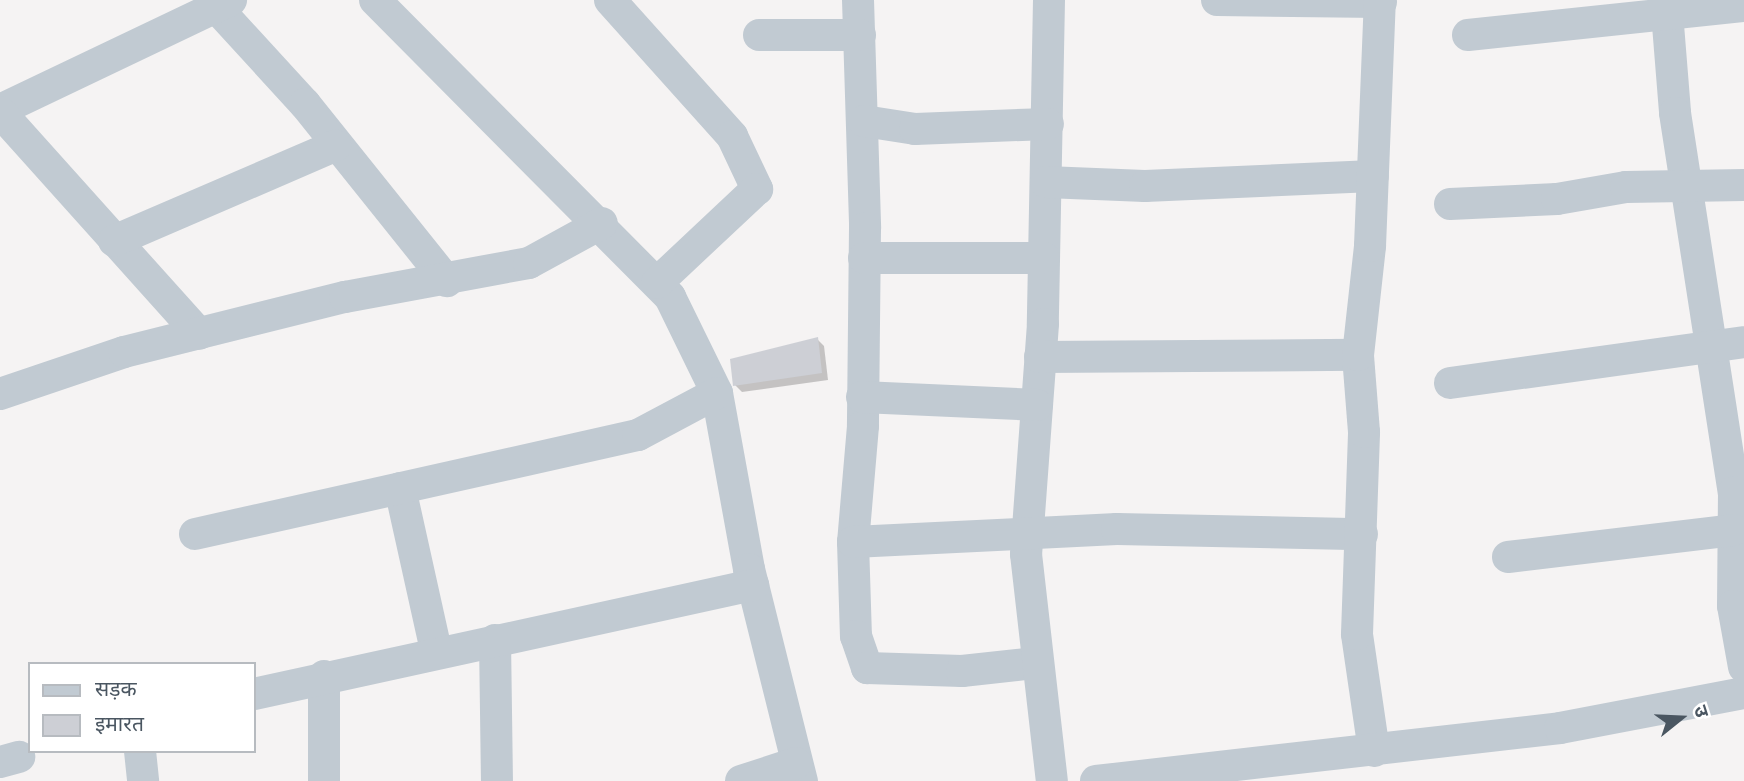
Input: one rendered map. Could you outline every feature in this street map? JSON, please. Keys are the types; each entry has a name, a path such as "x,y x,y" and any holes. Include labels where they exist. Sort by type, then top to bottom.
{"street":[{"path":"375,0 602,223 670,297 717,393 753,584 799,772 741,781"},
{"path":"610,0 732,136 757,189 657,283"},
{"path":"858,0 864,121 862,397 853,542 856,636 867,668 962,671 1034,663"},
{"path":"1049,0 1044,258 1028,532 1034,663 1052,781"},
{"path":"1217,0 1380,1 1373,176 1358,355 1362,534 1357,634 1374,751"},
{"path":"199,334 0,111 224,4 335,146 447,281"},
{"path":"1468,35 1667,7 1744,6"},
{"path":"1667,7 1686,188 1739,560 1744,667"},
{"path":"759,35 860,35"},
{"path":"864,121 915,129 1048,124"},
{"path":"114,241 335,146"},
{"path":"1046,181 1145,186 1373,176"},
{"path":"1450,204 1557,199 1626,187 1686,188 1744,184"},
{"path":"0,394 199,334 345,297 447,281 529,263 602,223"},
{"path":"863,258 1044,258"},
{"path":"1450,383 1744,342"},
{"path":"1040,358 1358,355"},
{"path":"195,534 638,435 717,393"},
{"path":"862,397 1037,405"},
{"path":"400,488 436,651"},
{"path":"1508,556 1734,530"},
{"path":"853,542 1028,532 1362,534"},
{"path":"256,693 436,651 753,584"},
{"path":"495,640 497,781"},
{"path":"324,676 324,781"},
{"path":"1096,781 1560,728 1744,693"},
{"path":"140,753 143,781"}],"building":[{"path":"818,337 822,373 733,386 730,359"}]}
